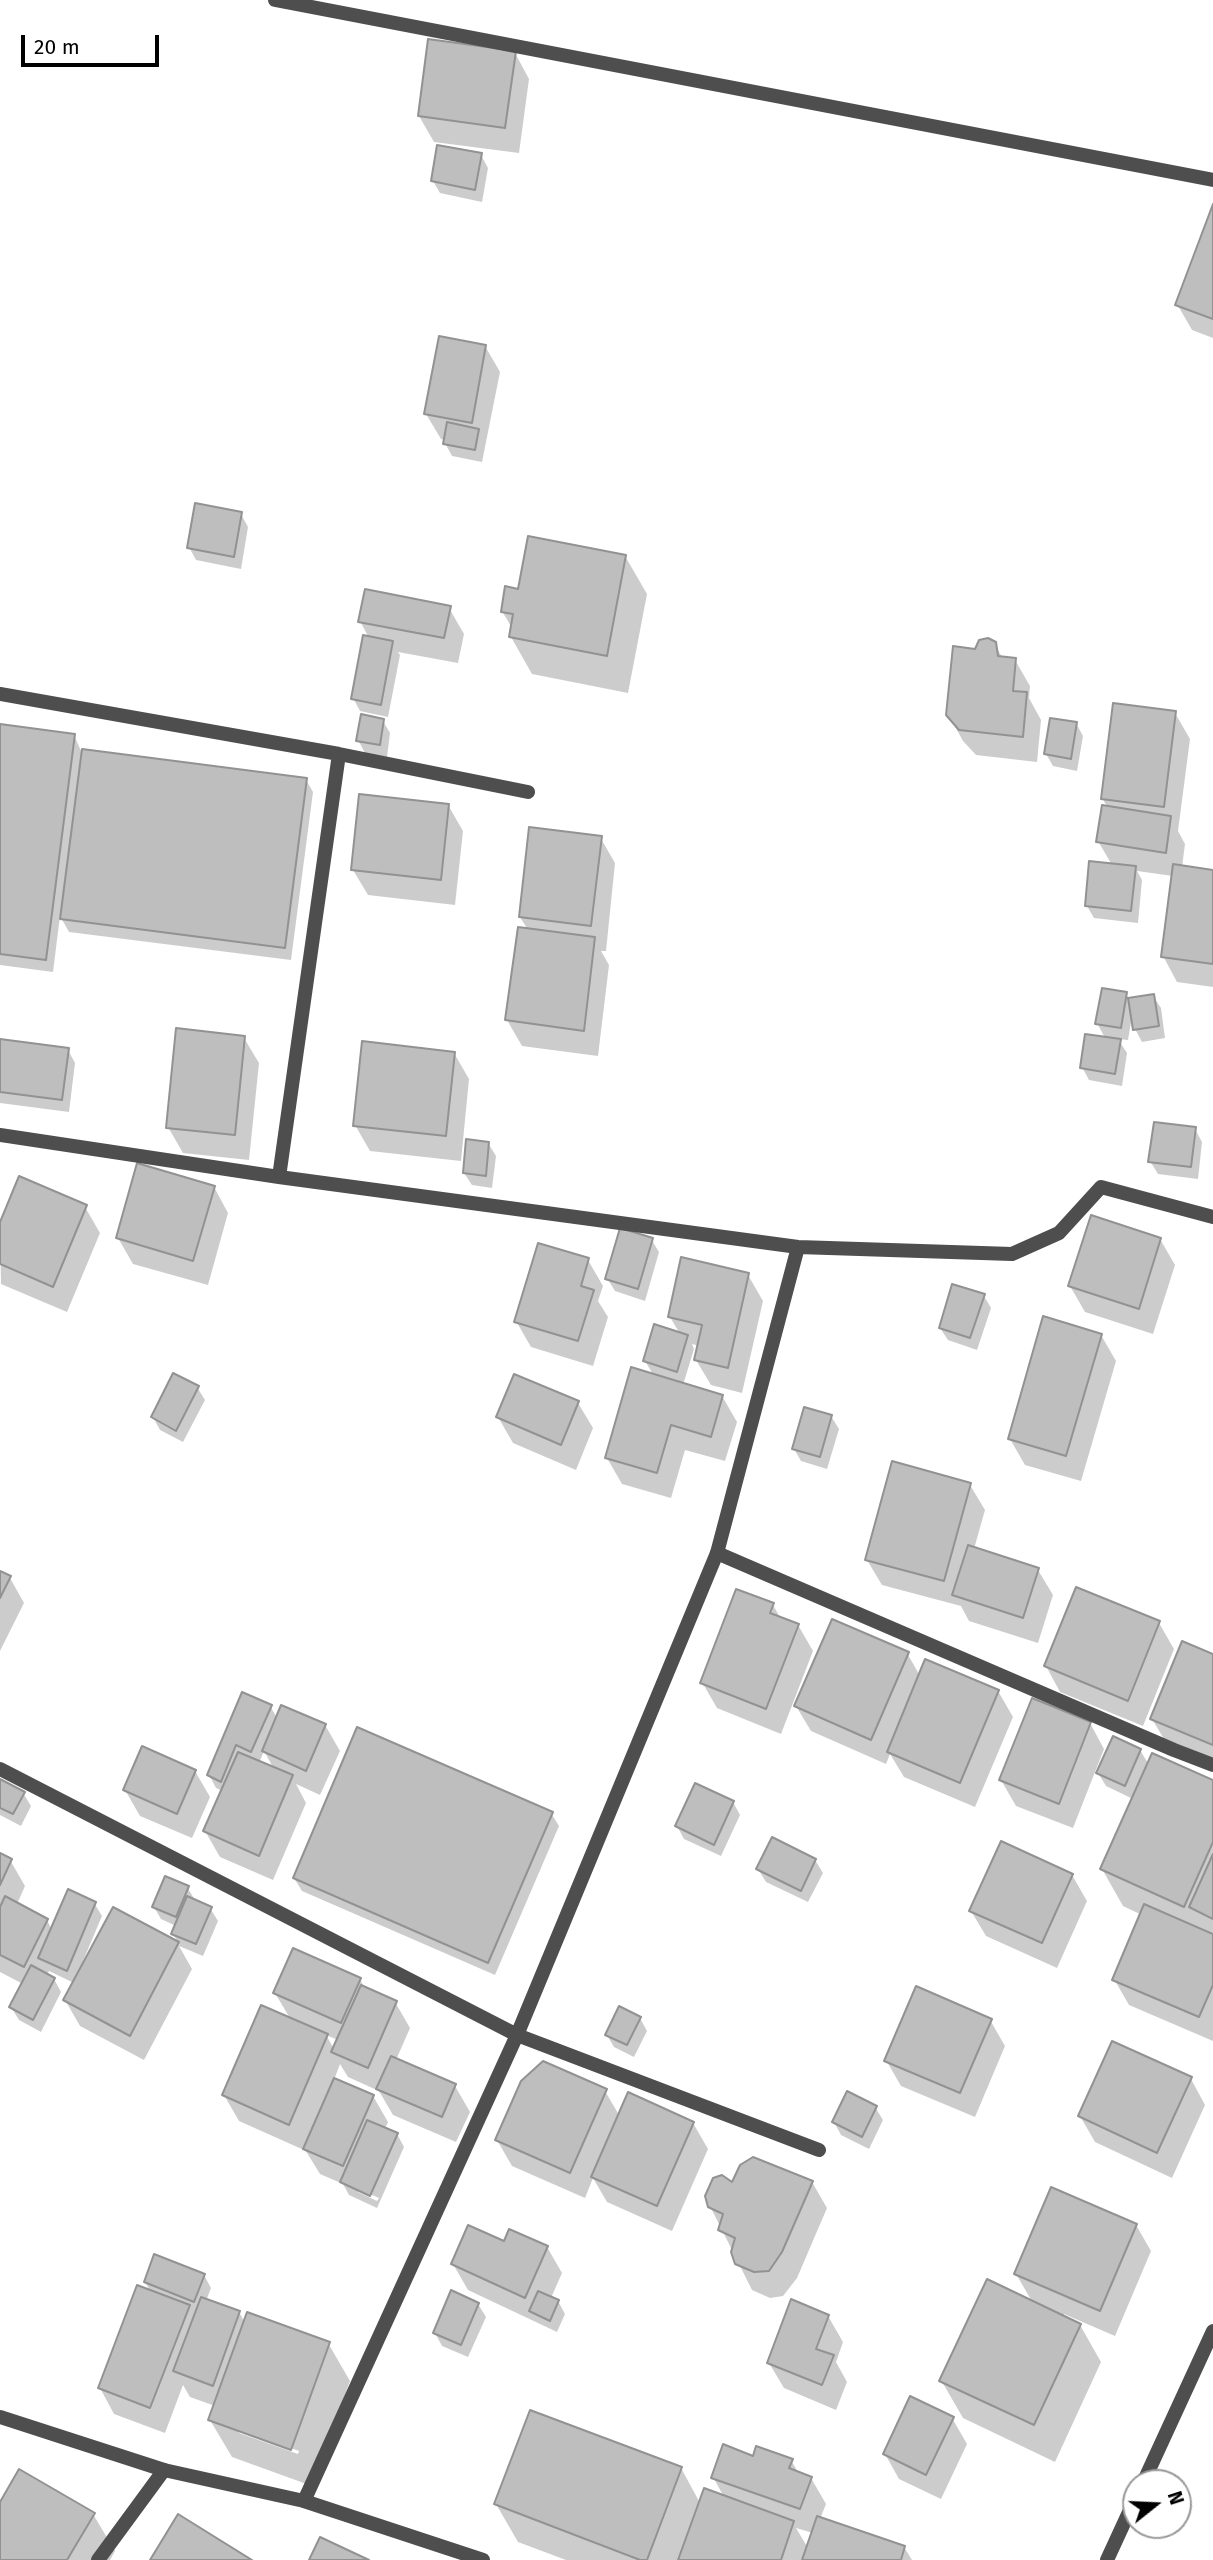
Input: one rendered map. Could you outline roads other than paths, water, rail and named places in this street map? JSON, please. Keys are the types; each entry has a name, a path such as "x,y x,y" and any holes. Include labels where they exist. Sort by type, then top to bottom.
{"street":[{"path":"275,0 1213,180"},
{"path":"0,694 339,754 528,792"},
{"path":"279,1177 339,754"},
{"path":"0,1135 279,1177 798,1247 1012,1254 1059,1233 1101,1187 1213,1217"},
{"path":"304,2501 517,2035 717,1553 798,1247"},
{"path":"717,1553 1213,1765"},
{"path":"0,1769 517,2035 819,2150"},
{"path":"1149,2469 1213,2331"},
{"path":"0,2417 164,2470 304,2501 483,2560"},
{"path":"98,2560 164,2470"},
{"path":"1107,2560 1122,2527"}]}
